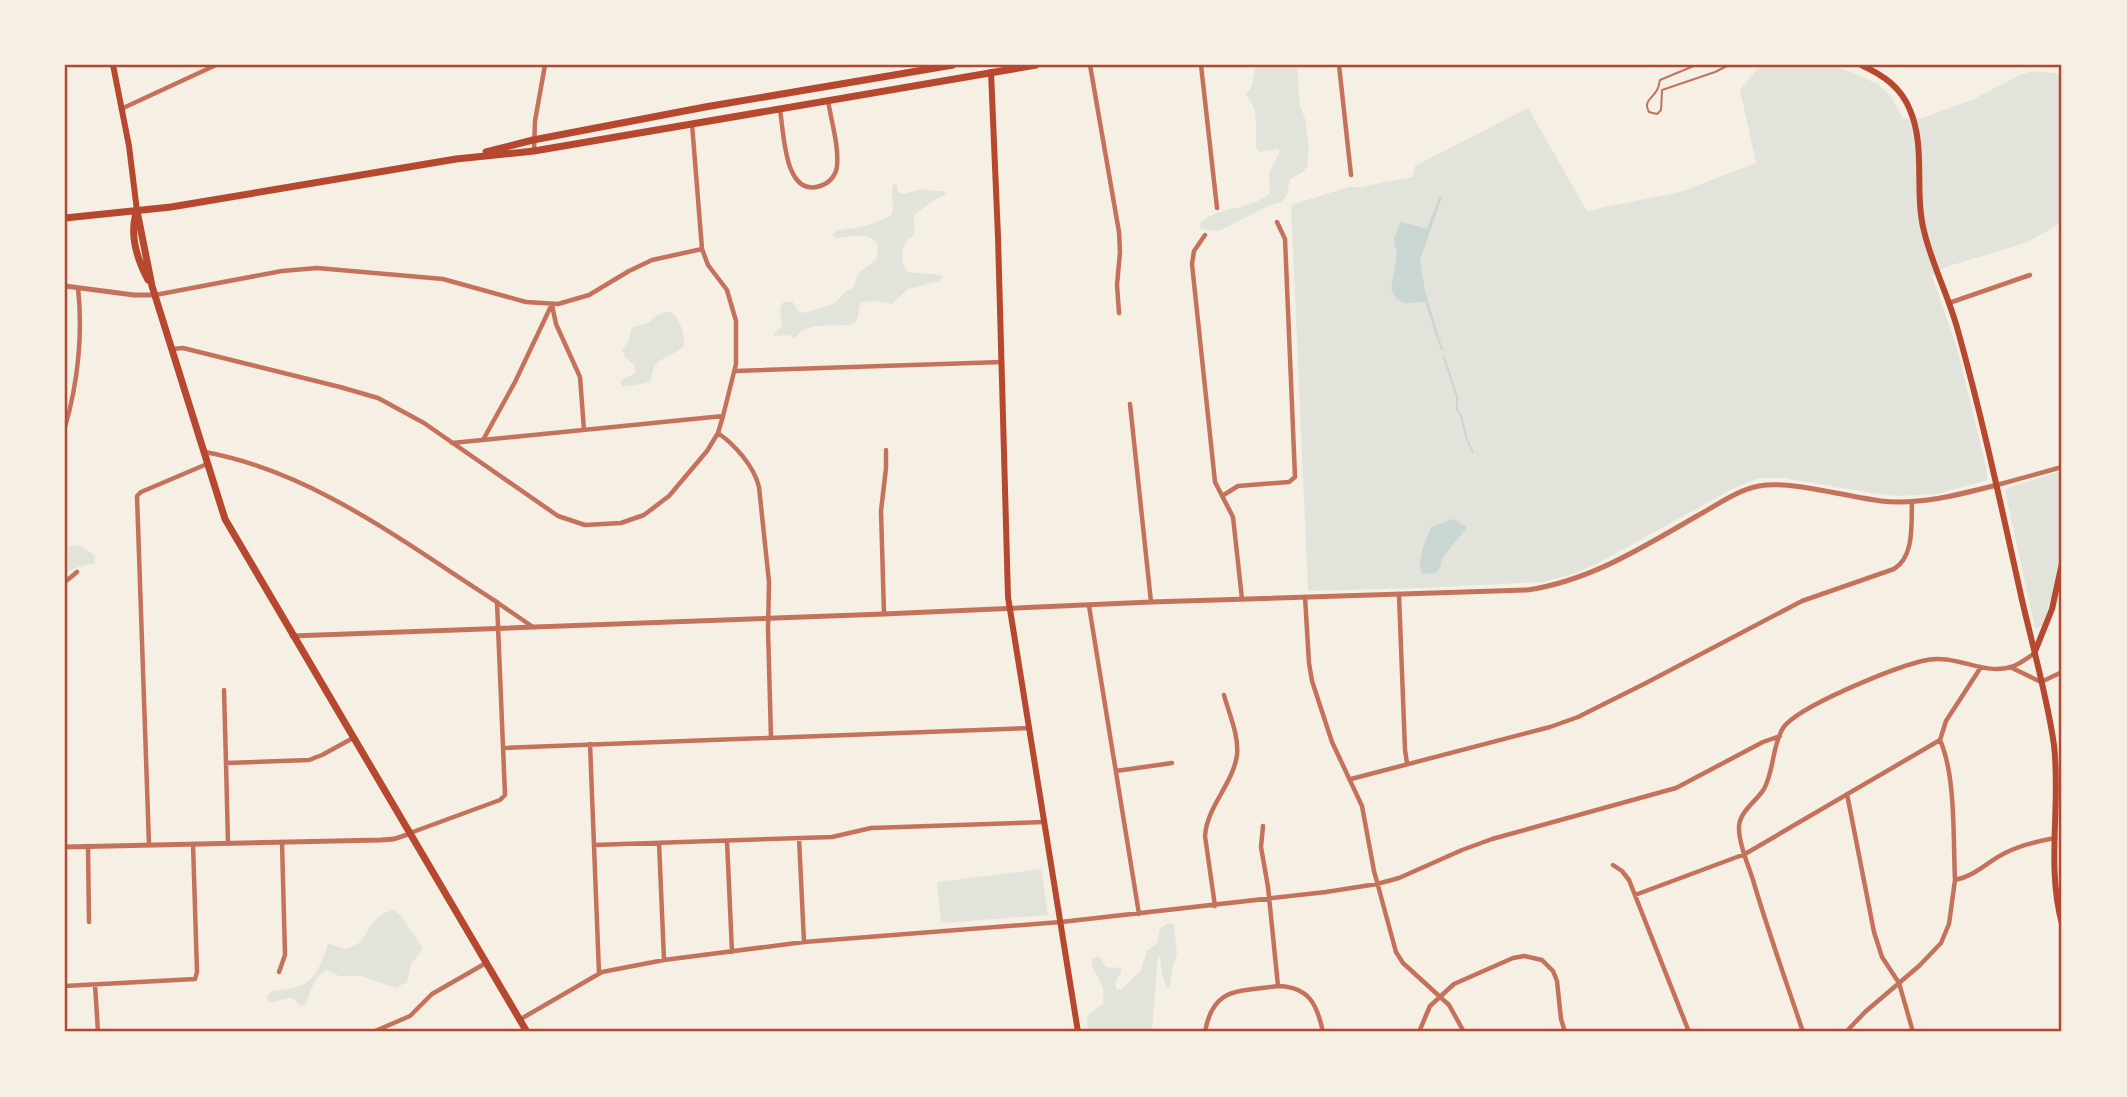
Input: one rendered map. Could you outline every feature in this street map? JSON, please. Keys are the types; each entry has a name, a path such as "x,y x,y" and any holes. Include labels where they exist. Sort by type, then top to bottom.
{"main road":[{"path":"113,65 152,286 225,519 527,1032"},
{"path":"475,156 533,140 953,65"},
{"path":"65,218 216,200 475,156 534,150 1036,65"},
{"path":"1861,65 1894,85 1912,114 1918,151 1922,222 1965,355 1997,485 2054,746 2059,828 2055,838 2056,891 2062,925"},
{"path":"990,72 1009,609 1078,1032"},
{"path":"722,118 729,113 729,103"},
{"path":"612,137 615,125"},
{"path":"2034,654 2052,609 2062,563"}],"street":[{"path":"121,109 216,65"},
{"path":"534,150 534,121 545,65"},
{"path":"1090,65 1119,232 1119,313"},
{"path":"1201,65 1217,208"},
{"path":"1339,65 1350,175"},
{"path":"780,109 789,167 793,176 802,184 818,186 830,180 836,167 828,100"},
{"path":"172,349 183,348 364,393 388,403 416,418 558,516 573,523 598,526 640,518 669,496 696,466 718,433 735,371 737,337 733,308 724,286 708,265 702,249 692,123"},
{"path":"1222,496 1237,486 1290,482 1295,477 1284,239 1277,222"},
{"path":"1205,235 1194,251 1192,264 1215,480 1233,517 1242,599"},
{"path":"65,286 155,295 282,271 317,268 443,279 526,302 552,304 570,302 589,295 652,260 702,249"},
{"path":"1949,303 2030,275"},
{"path":"65,427 77,364 78,288"},
{"path":"552,304 556,324 580,377 584,430"},
{"path":"483,440 515,382 552,304"},
{"path":"735,371 1002,362"},
{"path":"1130,404 1151,602"},
{"path":"452,443 723,416"},
{"path":"718,433 748,464 757,480 769,579 771,738"},
{"path":"884,614 881,511 886,450"},
{"path":"205,452 286,477 328,496 533,627"},
{"path":"149,845 137,496 208,463"},
{"path":"292,636 1527,590 1589,574 1736,494 1763,485 1782,485 1884,501 1912,502 1942,498 2062,467"},
{"path":"1351,779 1578,717 1802,601 1894,569 1907,555 1912,502"},
{"path":"65,582 76,572"},
{"path":"1399,595 1407,763"},
{"path":"1305,597 1312,681 1332,743 1351,779 1364,814 1377,884 1399,958 1450,1007 1464,1032"},
{"path":"65,847 390,839 503,799 505,793 497,602"},
{"path":"1089,606 1139,914"},
{"path":"2010,667 2034,654"},
{"path":"1803,1032 1739,834 1740,819 1765,787 1780,736 1787,723 1809,709 1870,680 1937,658 1981,667 2010,667 2041,682 2062,672"},
{"path":"1846,1032 1934,951 1946,933 1955,880 1951,792 1945,752 1940,740 1945,723 1981,667"},
{"path":"223,690 229,843"},
{"path":"1215,906 1206,828 1231,773 1237,751 1224,695"},
{"path":"503,748 1029,728"},
{"path":"519,1020 599,973 664,960 804,942 1061,922 1215,906 1377,884 1399,878 1492,839 1676,788 1763,742 1780,736"},
{"path":"226,763 309,760 353,738"},
{"path":"1635,895 1745,854 1940,740"},
{"path":"590,744 599,973"},
{"path":"1116,771 1172,763"},
{"path":"1847,794 1874,932 1882,957 1899,983 1913,1032"},
{"path":"594,845 799,838 835,836 870,828 1044,822"},
{"path":"1263,826 1261,847 1278,986"},
{"path":"799,838 804,942"},
{"path":"1955,880 1970,876 1992,860 2013,850 2055,838"},
{"path":"727,841 732,951"},
{"path":"279,972 285,956 282,842"},
{"path":"659,843 664,960"},
{"path":"65,986 195,979 197,972 193,844"},
{"path":"88,846 89,922"},
{"path":"1613,865 1627,877 1689,1032"},
{"path":"1419,1032 1427,1011 1440,996 1461,980 1517,957 1532,956 1545,962 1555,974 1560,1019 1565,1032"},
{"path":"373,1032 410,1016 432,994 486,963"},
{"path":"94,985 98,1032"},
{"path":"1205,1032 1210,1012 1223,997 1230,993 1278,986 1298,990 1312,1001 1323,1032"}],"lane":[{"path":"1696,65 1664,77 1658,83 1660,89 1661,110 1657,114 1649,113 1647,103 1660,89 1729,65"}],"shaded area":[{"path":"1256,65 1297,65 1300,106 1305,118 1309,148 1307,167 1290,179 1287,195 1281,202 1221,230 1201,229 1199,224 1206,218 1253,203 1270,193 1269,173 1280,151 1276,149 1260,152 1256,148 1255,112 1245,95 1251,88"},
{"path":"1760,65 1834,65 1878,84 1892,98 1903,119 1923,118 1974,99 2022,74 2034,71 2062,74 2062,222 2028,242 1946,267 1932,276 1957,348 1987,480 1937,494 1899,496 1784,478 1760,478 1734,488 1598,563 1576,573 1543,582 1308,591 1291,205 1349,187 1412,177 1415,166 1528,108 1587,211 1680,192 1756,163 1740,90"},
{"path":"894,184 902,194 922,189 946,192 914,215 913,236 905,245 902,257 908,272 944,277 939,281 908,289 892,304 872,301 861,303 858,318 851,325 814,326 801,331 794,339 788,335 774,336 782,326 780,309 783,302 793,302 798,311 804,313 834,304 853,288 858,274 876,259 878,245 874,240 864,236 836,238 832,235 837,231 866,226 891,216"},
{"path":"1439,197 1442,197 1420,260 1425,291 1443,350 1425,302 1404,303 1397,299 1391,289 1397,254 1394,238 1401,222 1427,229"},
{"path":"671,311 681,327 684,346 658,362 651,380 622,387 620,381 635,373 635,366 624,356 622,349 628,342 632,327 648,323 657,315"},
{"path":"2062,471 2062,546 2043,624 2035,628 2005,491 2007,488"},
{"path":"1453,519 1466,527 1465,530 1442,558 1436,573 1422,574 1421,556 1431,527"},
{"path":"82,546 95,556 95,563 65,573 65,548"},
{"path":"1041,869 1048,915 941,923 937,882"},
{"path":"394,910 402,917 423,949 411,964 407,982 396,988 361,976 339,976 327,970 316,980 306,1004 301,1006 292,998 273,1003 268,1000 267,996 272,991 295,987 310,980 328,944 346,948 356,945 378,917"},
{"path":"1169,923 1174,924 1177,954 1170,986 1167,988 1160,956 1158,957 1152,1032 1088,1032 1087,1016 1103,1004 1103,988 1092,959 1099,956 1106,967 1121,968 1116,984 1117,989 1122,989 1140,971 1147,951 1157,943 1160,928"}],"waterway":[{"path":"1444,357 1457,397 1457,410 1473,452"}]}
